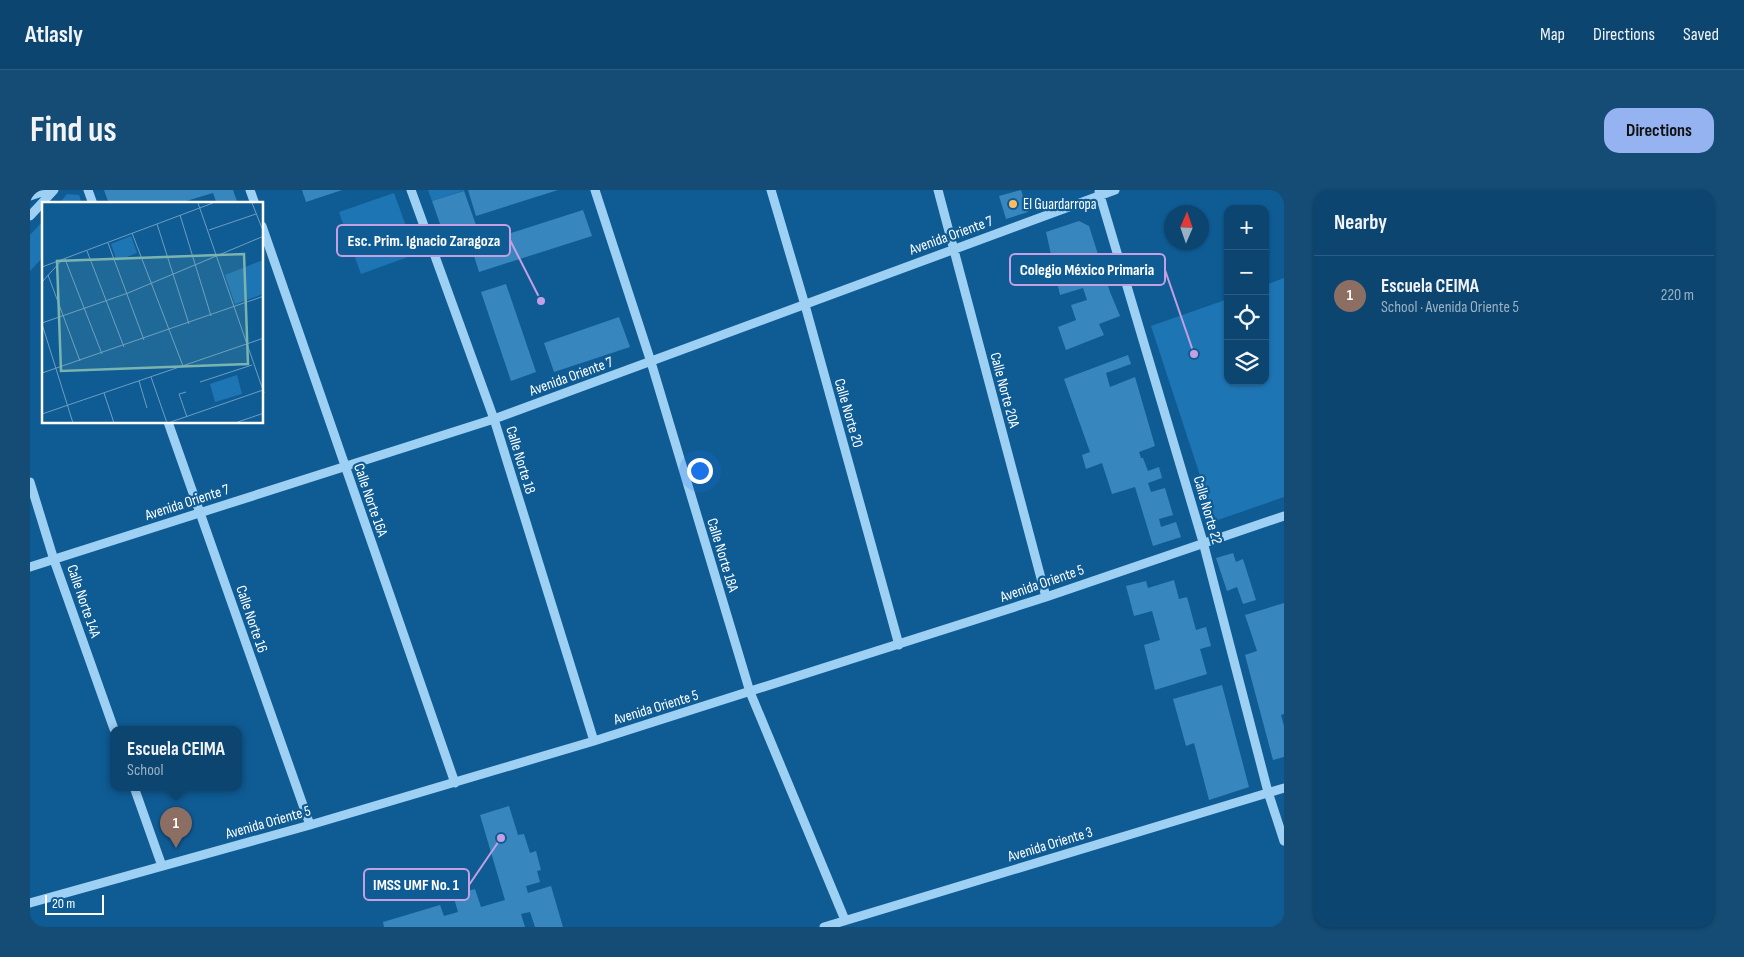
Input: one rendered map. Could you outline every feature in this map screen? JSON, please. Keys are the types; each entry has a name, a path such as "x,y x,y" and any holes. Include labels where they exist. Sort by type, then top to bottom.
{"street":[{"path":"30,196 48,190"},
{"path":"43,202 54,190"},
{"path":"88,190 92,202"},
{"path":"250,190 254,202"},
{"name":"Calle Norte 18","path":"411,190 494,419 594,741"},
{"name":"Calle Norte 18A","path":"595,190 651,362 750,692 845,920"},
{"name":"Calle Norte 20","path":"771,190 899,645"},
{"name":"Calle Norte 20A","path":"938,190 1046,597"},
{"name":"Avenida Oriente 7","path":"30,567 494,419 954,249 1099,193 1115,190"},
{"name":"Calle Norte 22","path":"1099,193 1204,542 1268,792 1284,841"},
{"path":"30,216 42,203"},
{"name":"Calle Norte 16A","path":"264,232 455,783"},
{"name":"Calle Norte 16","path":"169,424 310,825"},
{"name":"Calle Norte 14A","path":"30,482 54,560 113,726"},
{"name":"Avenida Oriente 5","path":"30,903 310,825 594,741 899,645 1284,516"},
{"name":"Avenida Oriente 3","path":"824,927 1284,788"},
{"path":"135,791 162,866"}],"shaded area":[{"path":"428,190 466,190 432,201"},
{"path":"394,193 416,254 361,274 339,212"},
{"path":"67,194 79,195 81,202 61,202"},
{"path":"42,222 42,258 30,271 30,235"},
{"path":"1284,278 1284,497 1215,521 1151,326 1224,300 1224,385 1269,385 1269,284"}],"building":[{"path":"104,190 233,190 237,202 216,202 213,193 183,202 108,202"},
{"path":"302,190 342,190 306,202"},
{"path":"468,190 558,190 476,216"},
{"name":"El Guardarropa","path":"1021,190 1028,212 1006,219 999,196"},
{"path":"464,191 476,225 463,230 470,248 451,255 432,201"},
{"path":"583,210 592,236 479,272 471,246"},
{"path":"1079,221 1089,226 1110,292 1120,316 1099,324 1104,335 1066,350 1058,327 1076,320 1071,305 1087,300 1083,288 1060,295 1046,232"},
{"path":"506,284 536,372 511,381 481,292"},
{"path":"619,317 630,347 554,372 544,343"},
{"path":"1128,355 1131,364 1106,373 1110,387 1135,377 1155,446 1139,452 1148,471 1159,467 1162,478 1148,483 1151,492 1165,488 1173,515 1159,519 1161,527 1176,522 1181,537 1153,546 1135,487 1112,494 1102,463 1086,469 1082,455 1090,452 1064,379"},
{"path":"1233,553 1236,562 1243,559 1256,600 1243,604 1237,587 1227,591 1216,558"},
{"path":"1174,580 1179,599 1187,597 1196,630 1206,627 1211,646 1200,649 1207,674 1155,690 1144,645 1160,640 1152,611 1134,616 1126,586 1146,581 1148,588"},
{"path":"1284,603 1284,714 1281,715 1284,726 1284,757 1273,760 1245,655 1257,651 1245,615"},
{"path":"1222,685 1249,787 1209,800 1194,743 1186,746 1173,699"},
{"path":"509,806 518,835 524,834 530,853 536,851 541,870 537,871 540,882 526,886 528,893 551,886 563,927 535,927 530,912 521,914 525,927 384,927 383,922 440,905 444,916 458,912 453,895 475,889 481,907 505,900 480,815"}],"place":[{"name":"El Guardarropa","path":"1013,204"},
{"name":"Esc. Prim. Ignacio Zaragoza","path":"541,301"},
{"name":"Colegio México Primaria","path":"1194,354"},
{"name":"IMSS UMF No. 1","path":"501,838"},
{"name":"Escuela CEIMA","path":"176,848"}]}
